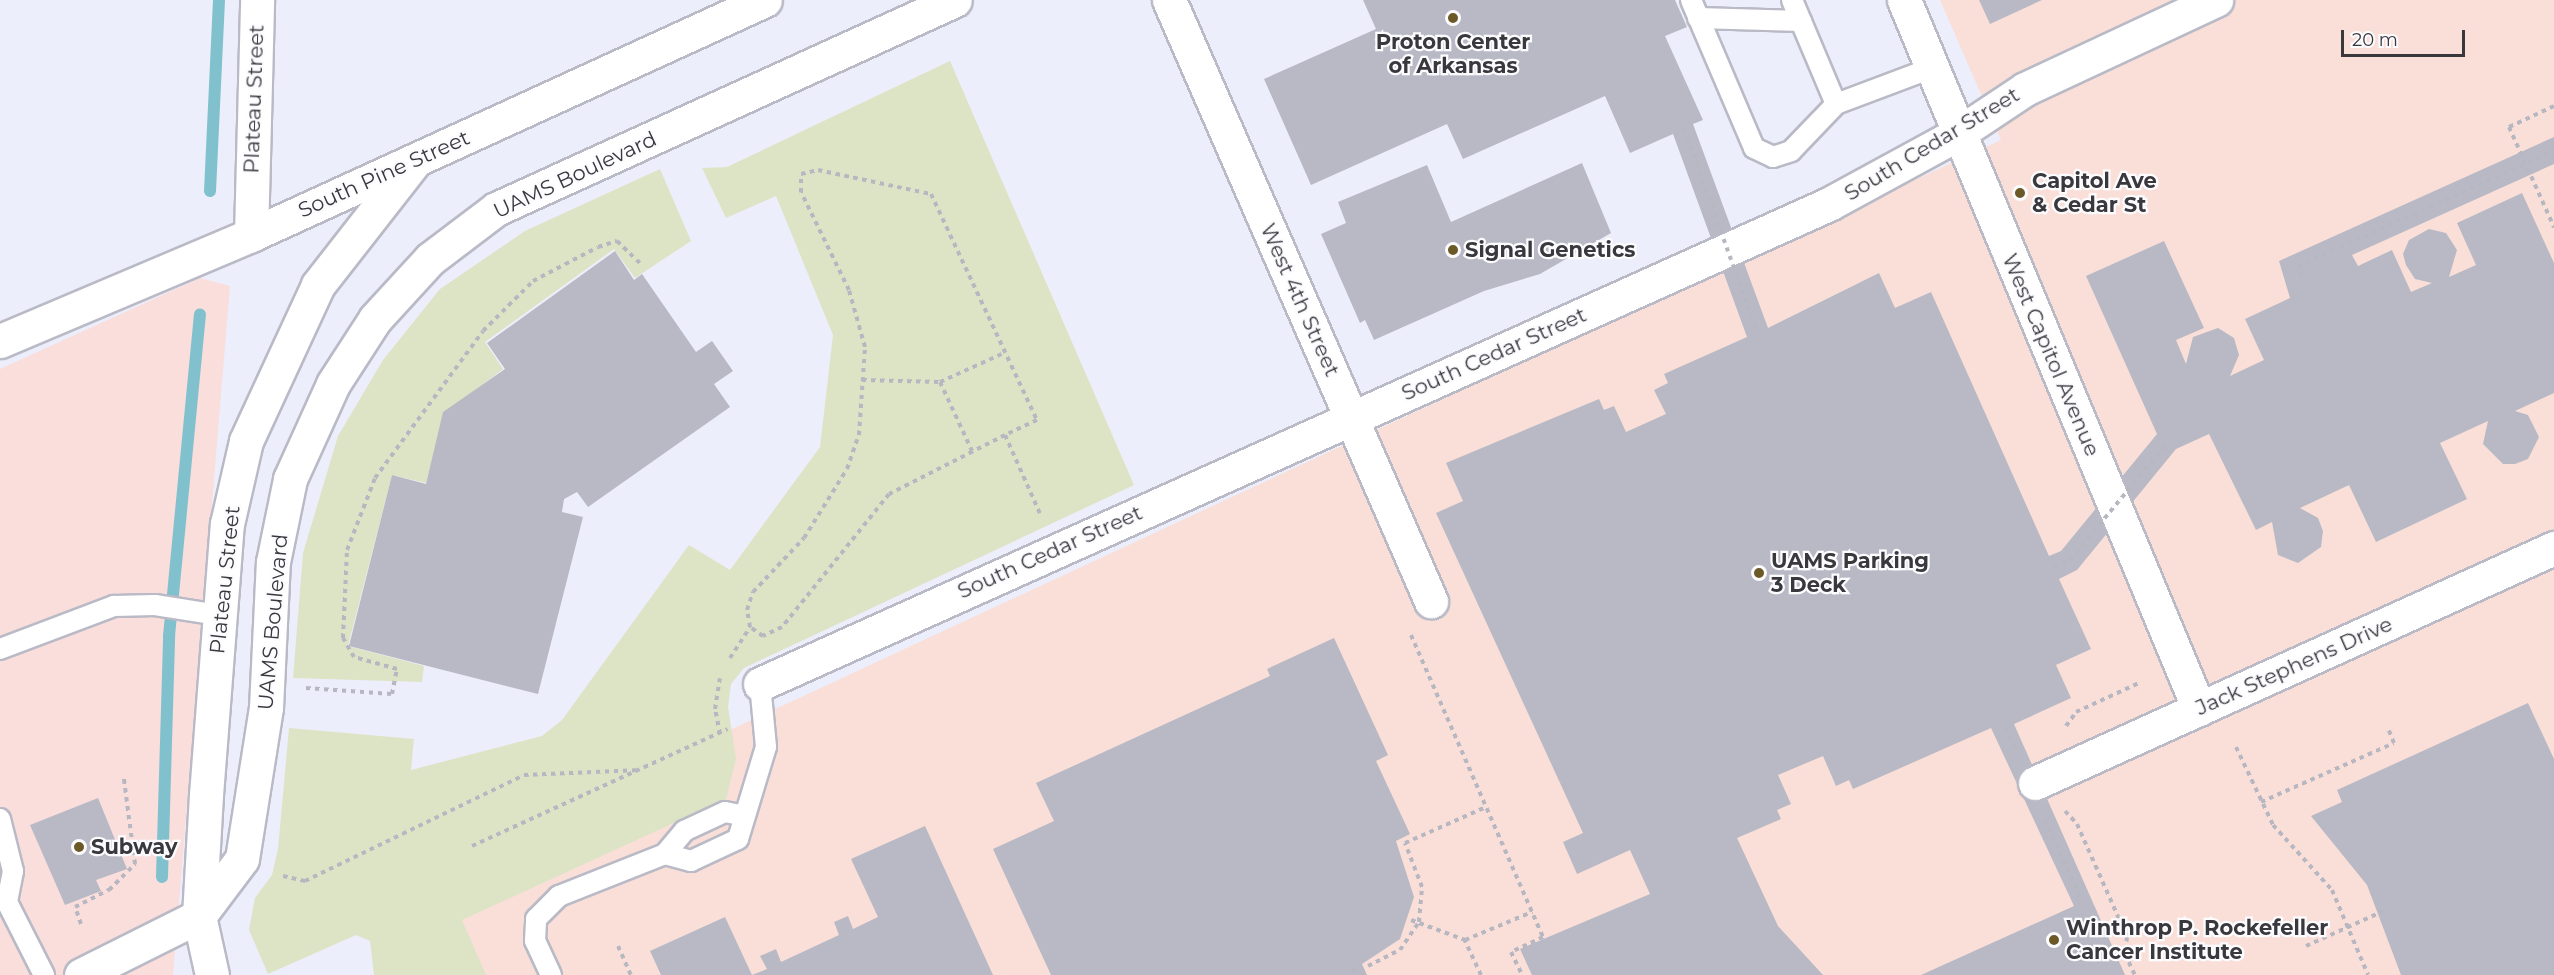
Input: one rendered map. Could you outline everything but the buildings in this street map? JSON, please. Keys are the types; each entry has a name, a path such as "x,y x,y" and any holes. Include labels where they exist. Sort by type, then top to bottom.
{"street":[{"name":"Plateau Street","path":"251,235 257,0"},
{"name":"South Pine Street","path":"0,341 251,235 765,0"},
{"name":"UAMS Boulevard","path":"199,915 242,860 266,708 273,562 290,479 333,384 375,319 430,259 496,209 955,0"},
{"name":"West 4th Street","path":"1169,0 1431,600"},
{"name":"West Capitol Avenue","path":"1904,0 2199,709"},
{"name":"South Cedar Street","path":"760,684 1351,416 1829,204 1959,133 2025,89 2216,0"},
{"name":"Plateau Street","path":"212,975 199,915 205,613 246,441 318,285 415,161"},
{"name":"Jack Stephens Drive","path":"2035,783 2554,548"},
{"path":"81,975 199,915"}],"lane":[{"path":"1792,0 1836,104"},
{"path":"1801,21 1695,9 1754,148 1773,157 1791,151 1836,104 1932,68"},
{"path":"0,649 114,606 156,605 205,613"},
{"path":"665,854 691,861 738,838 766,747 760,684"},
{"path":"550,975 535,941 536,919 559,896 665,854 684,831 725,812 746,816"},
{"path":"0,819 6,862 3,903 44,975"}],"path":[{"path":"2554,106 2509,127 2554,227"},
{"path":"1684,129 1757,332"},
{"path":"2302,277 2298,266 2554,151"},
{"path":"809,170 931,194 1006,352 1037,420 889,494 782,627 772,635 754,633 747,610 753,592 804,538 855,452 865,347 849,290 799,184 809,170"},
{"path":"304,688 392,694 397,669 354,657 343,638 347,550 375,478 483,331 533,281 598,247 617,241 641,264"},
{"path":"862,380 940,382 1006,352"},
{"path":"940,382 972,452"},
{"path":"1005,435 1042,517"},
{"path":"2054,567 2070,560 2168,442"},
{"path":"1406,622 1543,938 1511,952 1522,975"},
{"path":"2262,802 2394,743 2388,728"},
{"path":"472,846 728,729"},
{"path":"2236,747 2273,825 2320,870 2349,927 2368,975"},
{"path":"283,876 305,881 524,775 640,770"},
{"path":"81,924 75,907 109,890 135,864 124,779"},
{"path":"1368,966 1400,950 1419,922 1422,887 1405,843 1486,807"},
{"path":"2056,809 2077,824 2127,937 2125,954 2134,975"},
{"path":"2306,946 2390,908"},
{"path":"1411,920 1466,940 1532,912"},
{"path":"1466,940 1481,975"},
{"path":"618,946 632,975"},
{"path":"1353,968 1356,975"}],"shaded area":[{"path":"1940,0 2554,0 2554,975 449,975 407,880 2001,140"},
{"path":"200,278 230,286 173,975 0,975 0,369"}],"green space":[{"path":"950,61 1134,485 744,668 731,684 728,707 736,759 726,799 462,920 486,975 374,975 370,941 356,935 268,974 249,930 255,898 272,875 278,849 289,728 414,739 411,770 542,736 562,720 689,545 730,570 820,447 833,335 776,196 726,218 702,168 727,167"},
{"path":"660,169 691,241 635,278 614,249 485,342 503,369 444,414 426,483 392,475 348,646 424,666 422,682 293,678 303,553 338,436 383,360 440,289 525,231"}],"waterway":[{"path":"210,191 219,0"},
{"path":"162,877 169,636 200,314"}],"place":[{"name":"Proton Center of Arkansas","path":"1453,18"},
{"name":"Capitol Ave & Cedar St","path":"2020,193"},
{"name":"Signal Genetics","path":"1453,250"},
{"name":"UAMS Parking 3 Deck","path":"1759,573"},
{"name":"Subway","path":"79,847"},
{"name":"Winthrop P. Rockefeller Cancer Institute","path":"2054,940"}]}
